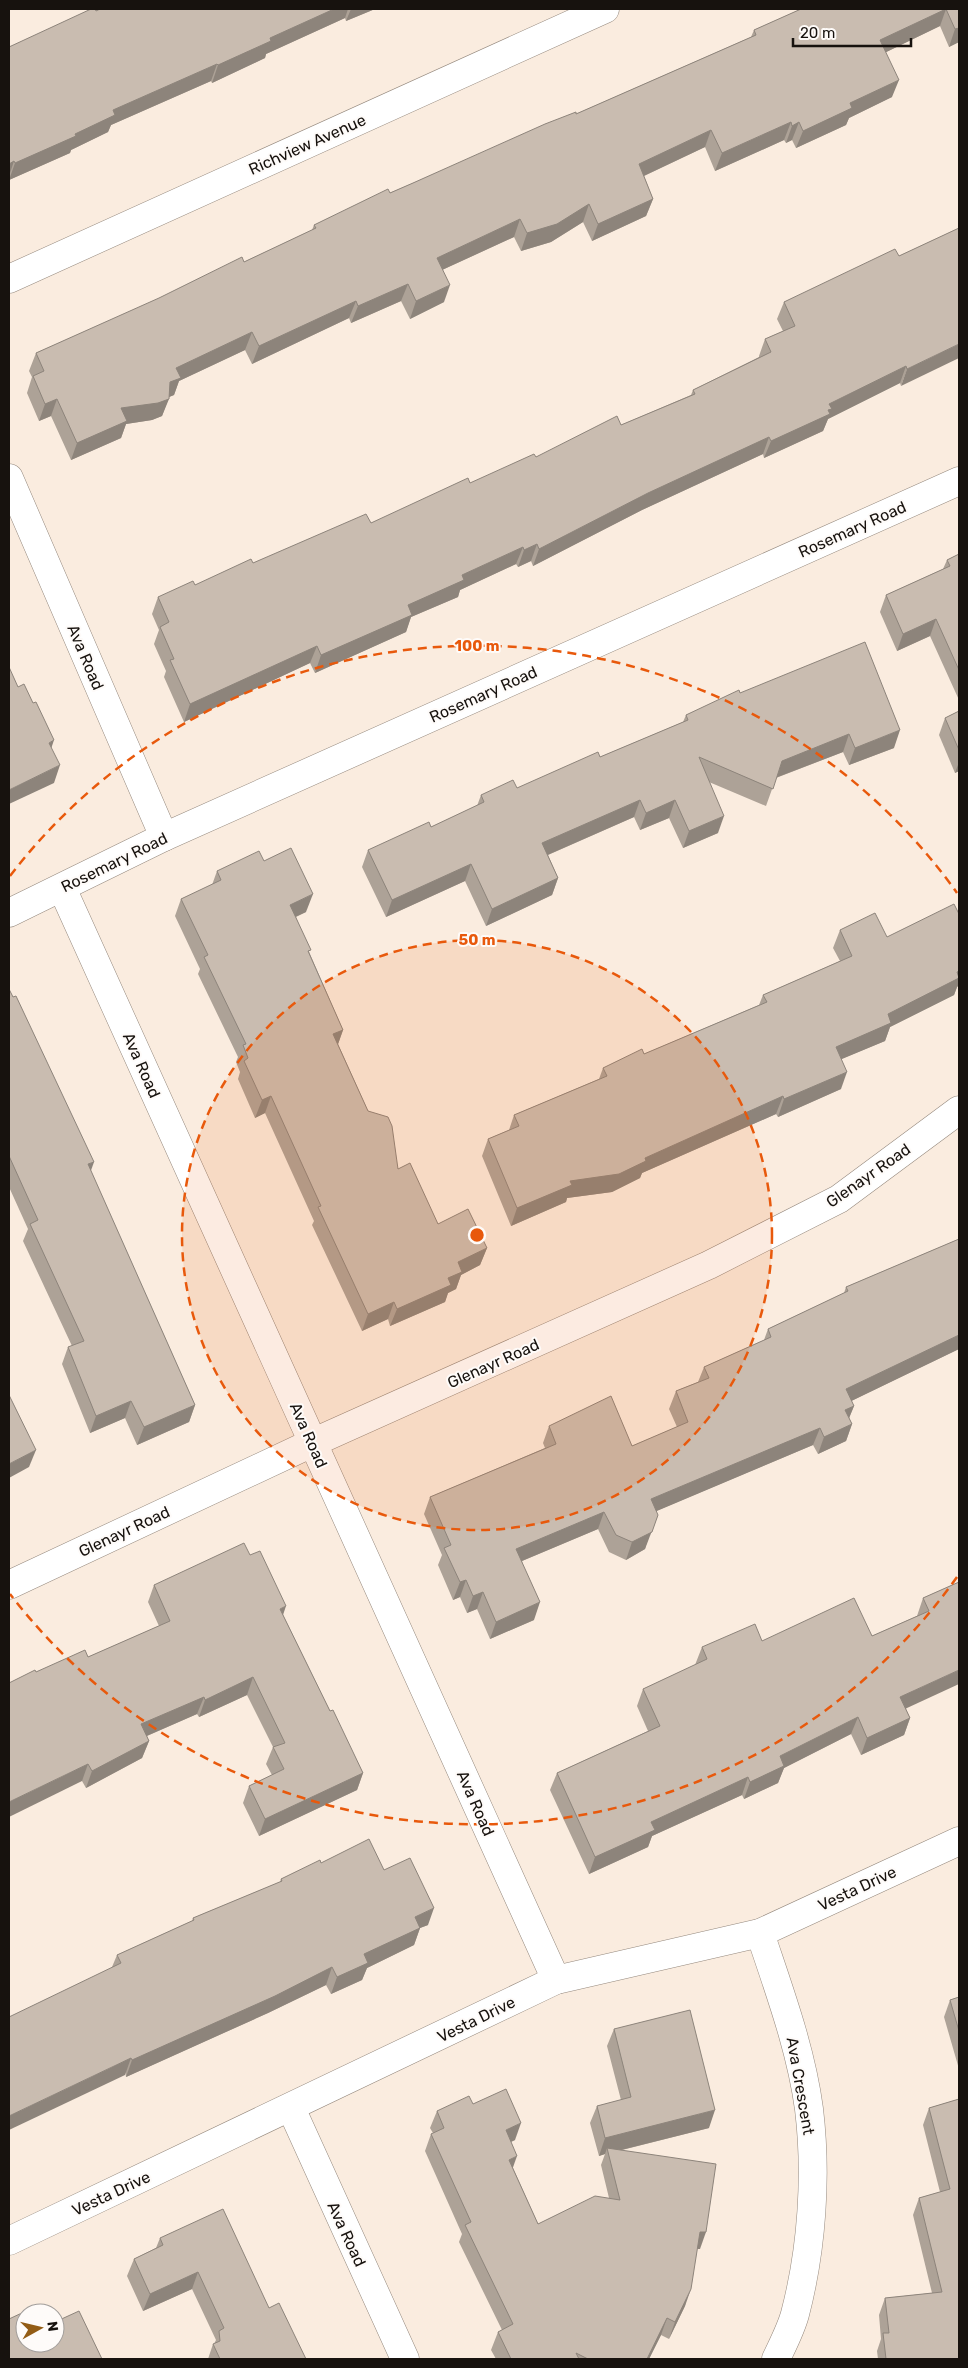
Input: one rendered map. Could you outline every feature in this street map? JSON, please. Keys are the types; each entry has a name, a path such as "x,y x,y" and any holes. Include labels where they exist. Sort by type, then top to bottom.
{"street":[{"name":"Richview Avenue","path":"9,279 605,9"},
{"name":"Ava Road","path":"9,478 164,837"},
{"name":"Rosemary Road","path":"9,913 164,837 959,480"},
{"name":"Ava Road","path":"62,888 556,1980"},
{"name":"Glenayr Road","path":"9,1585 312,1443 709,1265 840,1199 959,1110"},
{"name":"Vesta Drive","path":"9,2241 556,1980 760,1933 959,1841"},
{"name":"Ava Crescent","path":"760,1933 792,2032 809,2108 814,2178 808,2246 795,2314 776,2359"},
{"name":"Ava Road","path":"291,2108 405,2359"}],"building":[{"path":"91,9 96,11 100,9 334,9 270,38 271,41 113,110 115,115 75,134 76,136 9,164 9,47"},
{"path":"801,9 946,9 880,40 899,80 850,103 852,108 803,131 799,122 792,126 791,122 722,153 711,130 639,164 653,199 598,224 589,204 557,224 527,233 520,219 437,258 450,285 416,301 408,284 358,306 356,301 259,346 252,332 176,368 181,378 170,382 169,399 158,403 121,408 127,421 77,443 57,399 45,404 33,376 44,371 36,353 159,298 242,257 244,262 316,228 314,225 388,189 390,193 545,124 576,112 576,114 756,35 754,30"},
{"path":"946,9 959,9 959,28 955,29"},
{"path":"959,228 959,344 907,369 906,366 829,404 832,409 828,410 830,414 771,441 769,437 648,493 539,549 537,544 524,550 523,547 462,575 464,580 408,605 412,615 321,655 317,646 190,704 170,660 174,659 160,627 169,622 158,597 193,581 195,585 251,559 253,563 366,514 371,523 468,478 470,483 534,454 536,457 617,416 621,425 695,394 693,390 771,352 765,339 795,326 784,302 895,249 899,256"},
{"path":"959,554 959,670 936,619 903,634 886,595 950,566 947,560"},
{"path":"865,642 900,730 855,748 849,734 782,761 773,789 699,757 724,816 689,831 675,800 646,813 640,800 542,843 558,878 492,909 471,864 392,900 368,850 429,822 431,827 484,802 481,795 513,780 517,788 598,752 600,757 688,720 686,715 739,690 740,693"},
{"path":"9,667 18,687 24,684 33,703 36,702 54,740 49,743 60,765 9,790"},
{"path":"959,711 959,750 945,718"},
{"path":"291,848 313,894 290,905 311,950 308,951 343,1030 333,1034 368,1111 388,1117 392,1126 398,1169 410,1163 438,1224 468,1209 487,1248 458,1262 462,1272 448,1278 451,1285 397,1309 394,1302 368,1314 318,1207 321,1206 271,1096 262,1100 244,1061 248,1058 243,1045 246,1044 204,957 208,955 181,899 221,880 217,871 259,851 264,861"},
{"path":"954,904 959,914 959,971 957,972 959,978 888,1014 891,1023 836,1047 847,1072 784,1099 783,1096 645,1158 646,1161 619,1174 570,1181 572,1185 517,1208 488,1139 519,1126 514,1115 607,1076 603,1068 642,1049 644,1054 767,1002 763,995 852,956 840,930 875,913 887,937"},
{"path":"9,989 13,997 16,996 94,1162 88,1164 195,1405 144,1427 131,1401 96,1416 68,1347 84,1341 30,1224 38,1220 9,1156"},
{"path":"959,1239 959,1335 846,1389 854,1406 845,1410 852,1424 824,1437 820,1428 651,1499 658,1515 652,1532 632,1542 616,1535 604,1512 516,1549 540,1602 496,1622 483,1592 473,1596 466,1580 460,1582 444,1548 451,1545 430,1497 556,1444 549,1426 611,1396 632,1446 688,1422 676,1391 709,1378 704,1367 771,1337 768,1329 848,1291 846,1287"},
{"path":"9,1395 36,1450 9,1464"},
{"path":"244,1543 250,1555 260,1551 286,1606 280,1609 330,1711 333,1710 363,1773 265,1819 249,1786 284,1769 273,1747 285,1743 253,1677 205,1700 204,1697 141,1724 149,1741 92,1771 88,1764 9,1802 9,1683 35,1670 36,1672 85,1650 88,1657 170,1621 154,1585"},
{"path":"959,1582 959,1670 900,1697 910,1718 867,1738 858,1717 780,1756 784,1766 750,1782 748,1777 651,1822 655,1830 595,1857 557,1773 660,1726 643,1689 707,1659 702,1647 755,1624 762,1641 854,1598 872,1636 929,1611 923,1598"},
{"path":"369,1839 384,1870 410,1858 434,1908 415,1917 420,1928 364,1954 368,1963 337,1977 332,1967 275,1996 132,2060 131,2058 9,2116 9,2017 121,1963 117,1955 194,1920 193,1918 282,1881 281,1879 320,1860 321,1863"},
{"path":"959,1997 959,2031 950,2000"},
{"path":"690,2010 715,2110 605,2138 597,2106 631,2097 614,2029"},
{"path":"506,2089 521,2123 506,2130 517,2156 509,2160 538,2224 595,2196 620,2200 607,2148 716,2164 706,2232 700,2232 691,2289 675,2322 667,2318 647,2359 588,2359 576,2353 579,2359 511,2359 498,2332 513,2324 465,2225 471,2222 431,2134 444,2128 437,2111 469,2096 473,2104"},
{"path":"959,2099 959,2359 886,2359 883,2333 889,2333 885,2298 942,2292 919,2198 950,2189 929,2108"},
{"path":"223,2209 269,2308 279,2303 306,2359 220,2359 213,2344 220,2341 219,2331 224,2328 198,2272 150,2294 134,2259 163,2245 160,2238"},
{"path":"79,2311 102,2359 9,2359 9,2319 15,2316 15,2353 65,2353 65,2317"}]}
